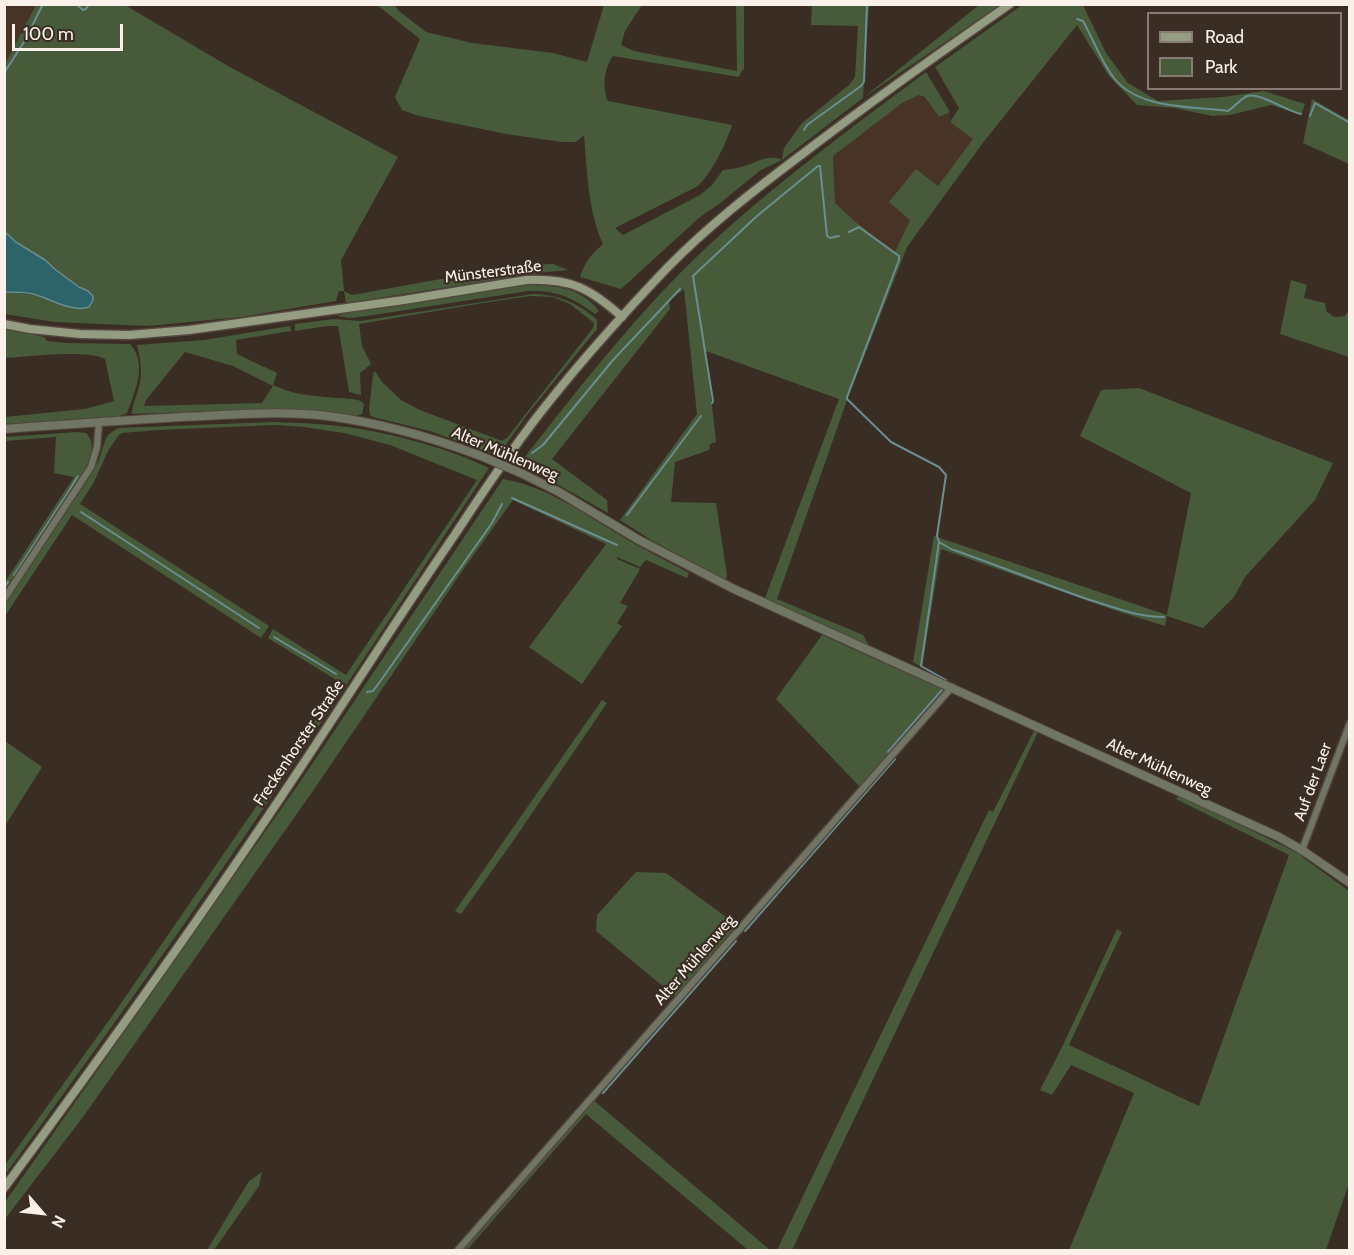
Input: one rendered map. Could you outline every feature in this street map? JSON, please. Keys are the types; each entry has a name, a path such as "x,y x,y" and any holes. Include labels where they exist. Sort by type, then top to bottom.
{"main road":[{"path":"622,317 671,264 728,212 842,124 1010,4"},
{"name":"Münsterstraße","path":"4,324 80,334 129,335 179,331 404,300 526,280 556,280 583,288 596,295 622,317"},
{"name":"Freckenhorster Straße","path":"4,1188 67,1104 186,936 295,777 496,473 551,399 622,317"}],"street":[{"name":"Alter Mühlenweg","path":"4,429 273,414 325,416 364,422 427,437 482,456 523,474 705,575 1279,837 1350,882"},
{"path":"4,599 91,466 97,447 99,422"},
{"name":"Alter Mühlenweg","path":"458,1251 952,687"},
{"name":"Auf der Laer","path":"1302,850 1350,723"}],"shaded area":[{"path":"5,5 36,5 5,64"},
{"path":"926,72 950,112 950,122 973,139 911,220 895,252 835,203 832,142"}],"green space":[{"path":"36,5 125,5 228,66 398,157 341,260 344,291 339,291 336,301 241,317 148,326 54,322 5,314 5,292 36,295 83,309 88,291 5,232 5,64"},
{"path":"377,5 394,5 426,32 472,43 553,53 587,62 604,5 642,5 625,31 621,45 634,51 737,71 736,5 744,5 744,69 739,77 613,56 610,61 605,78 608,101 732,125 718,157 698,186 615,228 623,235 700,195 712,185 723,170 738,168 765,159 782,160 761,170 700,217 621,289 580,277 589,259 603,244 591,205 584,135 576,142 562,142 506,134 419,116 402,110 395,97 420,39"},
{"path":"812,5 869,5 863,98 782,160 784,148 802,123 849,85 855,77 858,26 811,25"},
{"path":"979,5 1000,5 863,98"},
{"path":"1022,5 1083,5 1106,53 1128,83 1158,101 1223,97 1264,91 1305,104 1301,115 1271,105 1230,115 1212,116 1175,108 1137,105 1109,76 1077,25 982,144 907,247 846,403 777,599 863,635 869,645 765,598 839,399 706,351 716,442 710,444 709,450 675,462 671,502 716,503 726,580 651,540 620,520 697,414 684,289 669,300 670,309 552,459 607,500 608,513 521,462 619,340 672,281 700,254 801,167 926,72 950,112 939,117 925,97 919,95 902,103 833,156 835,203 895,252 910,220 889,202 916,169 938,186 973,139 950,122 959,108 935,67"},
{"path":"1312,99 1349,120 1349,164 1303,143"},
{"path":"553,264 568,270 346,303 344,291 352,295 519,265"},
{"path":"1291,280 1307,285 1304,298 1325,303 1326,311 1334,317 1345,316 1349,310 1349,357 1280,334"},
{"path":"523,285 555,287 574,292 583,296 599,311 595,314 579,303 555,293 528,291 367,316 350,318 337,316 354,311"},
{"path":"533,294 551,296 575,304 597,320 597,329 527,415 498,456 430,431 373,417 369,409 373,374 375,371 382,382 401,400 420,410 502,441 507,438 593,328 594,323 570,304 553,297 530,296 359,324 362,346 371,364 360,373 361,395 349,392 338,326 295,331 295,324 334,319 360,321"},
{"path":"290,326 291,331 236,340 237,354 277,373 273,385 302,394 361,401 364,404 362,414 356,416 269,409 132,414 141,373 137,345 204,340","holes":["185,352 233,366 273,386 262,403 144,406 146,400"]},
{"path":"5,328 44,337 47,341 130,344 138,360 139,369 136,387 127,413 119,416 5,424 5,417 85,409 114,401 105,359 84,354 5,358"},
{"path":"1139,388 1333,463 1315,500 1245,577 1234,597 1203,628 1167,616 1165,626 941,549 922,667 913,662 934,536 1167,615 1191,493 1080,436 1101,390"},
{"path":"273,422 350,427 377,432 443,450 489,468 221,871 5,1175 5,1165 115,1012 341,683 268,638 273,629 346,675 477,480 390,445 344,433 304,427 275,425 122,433 108,451 94,482 80,504 269,626 261,638 72,515 5,616 5,605 91,475 109,434 118,428"},
{"path":"86,433 90,438 91,455 81,477 5,592 5,582 74,477 54,473 56,437 5,441 5,437"},
{"path":"503,479 537,489 571,505 635,544 689,573 687,578 646,560 640,567 617,557 640,569 620,603 628,606 617,623 622,626 582,684 529,647 606,544 513,500 315,788 83,1117 5,1219 5,1202 300,782"},
{"path":"822,635 942,689 860,787 776,699"},
{"path":"602,700 607,703 511,844 461,914 455,911"},
{"path":"1035,729 1038,732 792,1250 777,1250 989,810 993,812"},
{"path":"5,741 42,767 5,826"},
{"path":"1179,795 1300,854 1349,891 1349,1183 1326,1250 1069,1250 1134,1093 1071,1065 1052,1095 1040,1090 1117,929 1122,932 1069,1045 1199,1106 1289,855 1176,799"},
{"path":"636,872 666,873 737,925 676,997 596,931 597,915"},
{"path":"592,1099 770,1250 748,1250 586,1114 467,1250 461,1250"},
{"path":"262,1172 259,1186 214,1250 207,1250 249,1181"}],"water":[{"path":"5,232 79,287 88,291 93,296 89,307 75,308 33,294 5,292"}],"waterway":[{"path":"4,73 24,42 43,4"},
{"path":"76,4 83,10 89,4"},
{"path":"804,130 807,125 864,82 867,4"},
{"path":"1077,19 1083,21 1114,78 1137,96 1167,105 1228,111 1245,97 1252,96 1266,99 1301,114"},
{"path":"1310,116 1315,103 1350,123"},
{"path":"712,403 693,276 757,216 818,166 820,166 827,236 830,238 839,236"},
{"path":"849,232 859,227 899,256 847,399 891,442 939,467 946,475 921,666 946,680"},
{"path":"532,453 543,445 613,360 680,289"},
{"path":"627,515 701,416"},
{"path":"64,499 78,476"},
{"path":"512,498 617,545"},
{"path":"14,575 63,500"},
{"path":"367,692 373,691 379,683 492,523 502,504"},
{"path":"81,512 259,628"},
{"path":"939,542 951,549 1087,599 1135,613 1164,617"},
{"path":"4,587 8,582"},
{"path":"274,637 336,674"},
{"path":"888,752 942,690"},
{"path":"745,931 895,759"},
{"path":"603,1093 736,941"}]}
